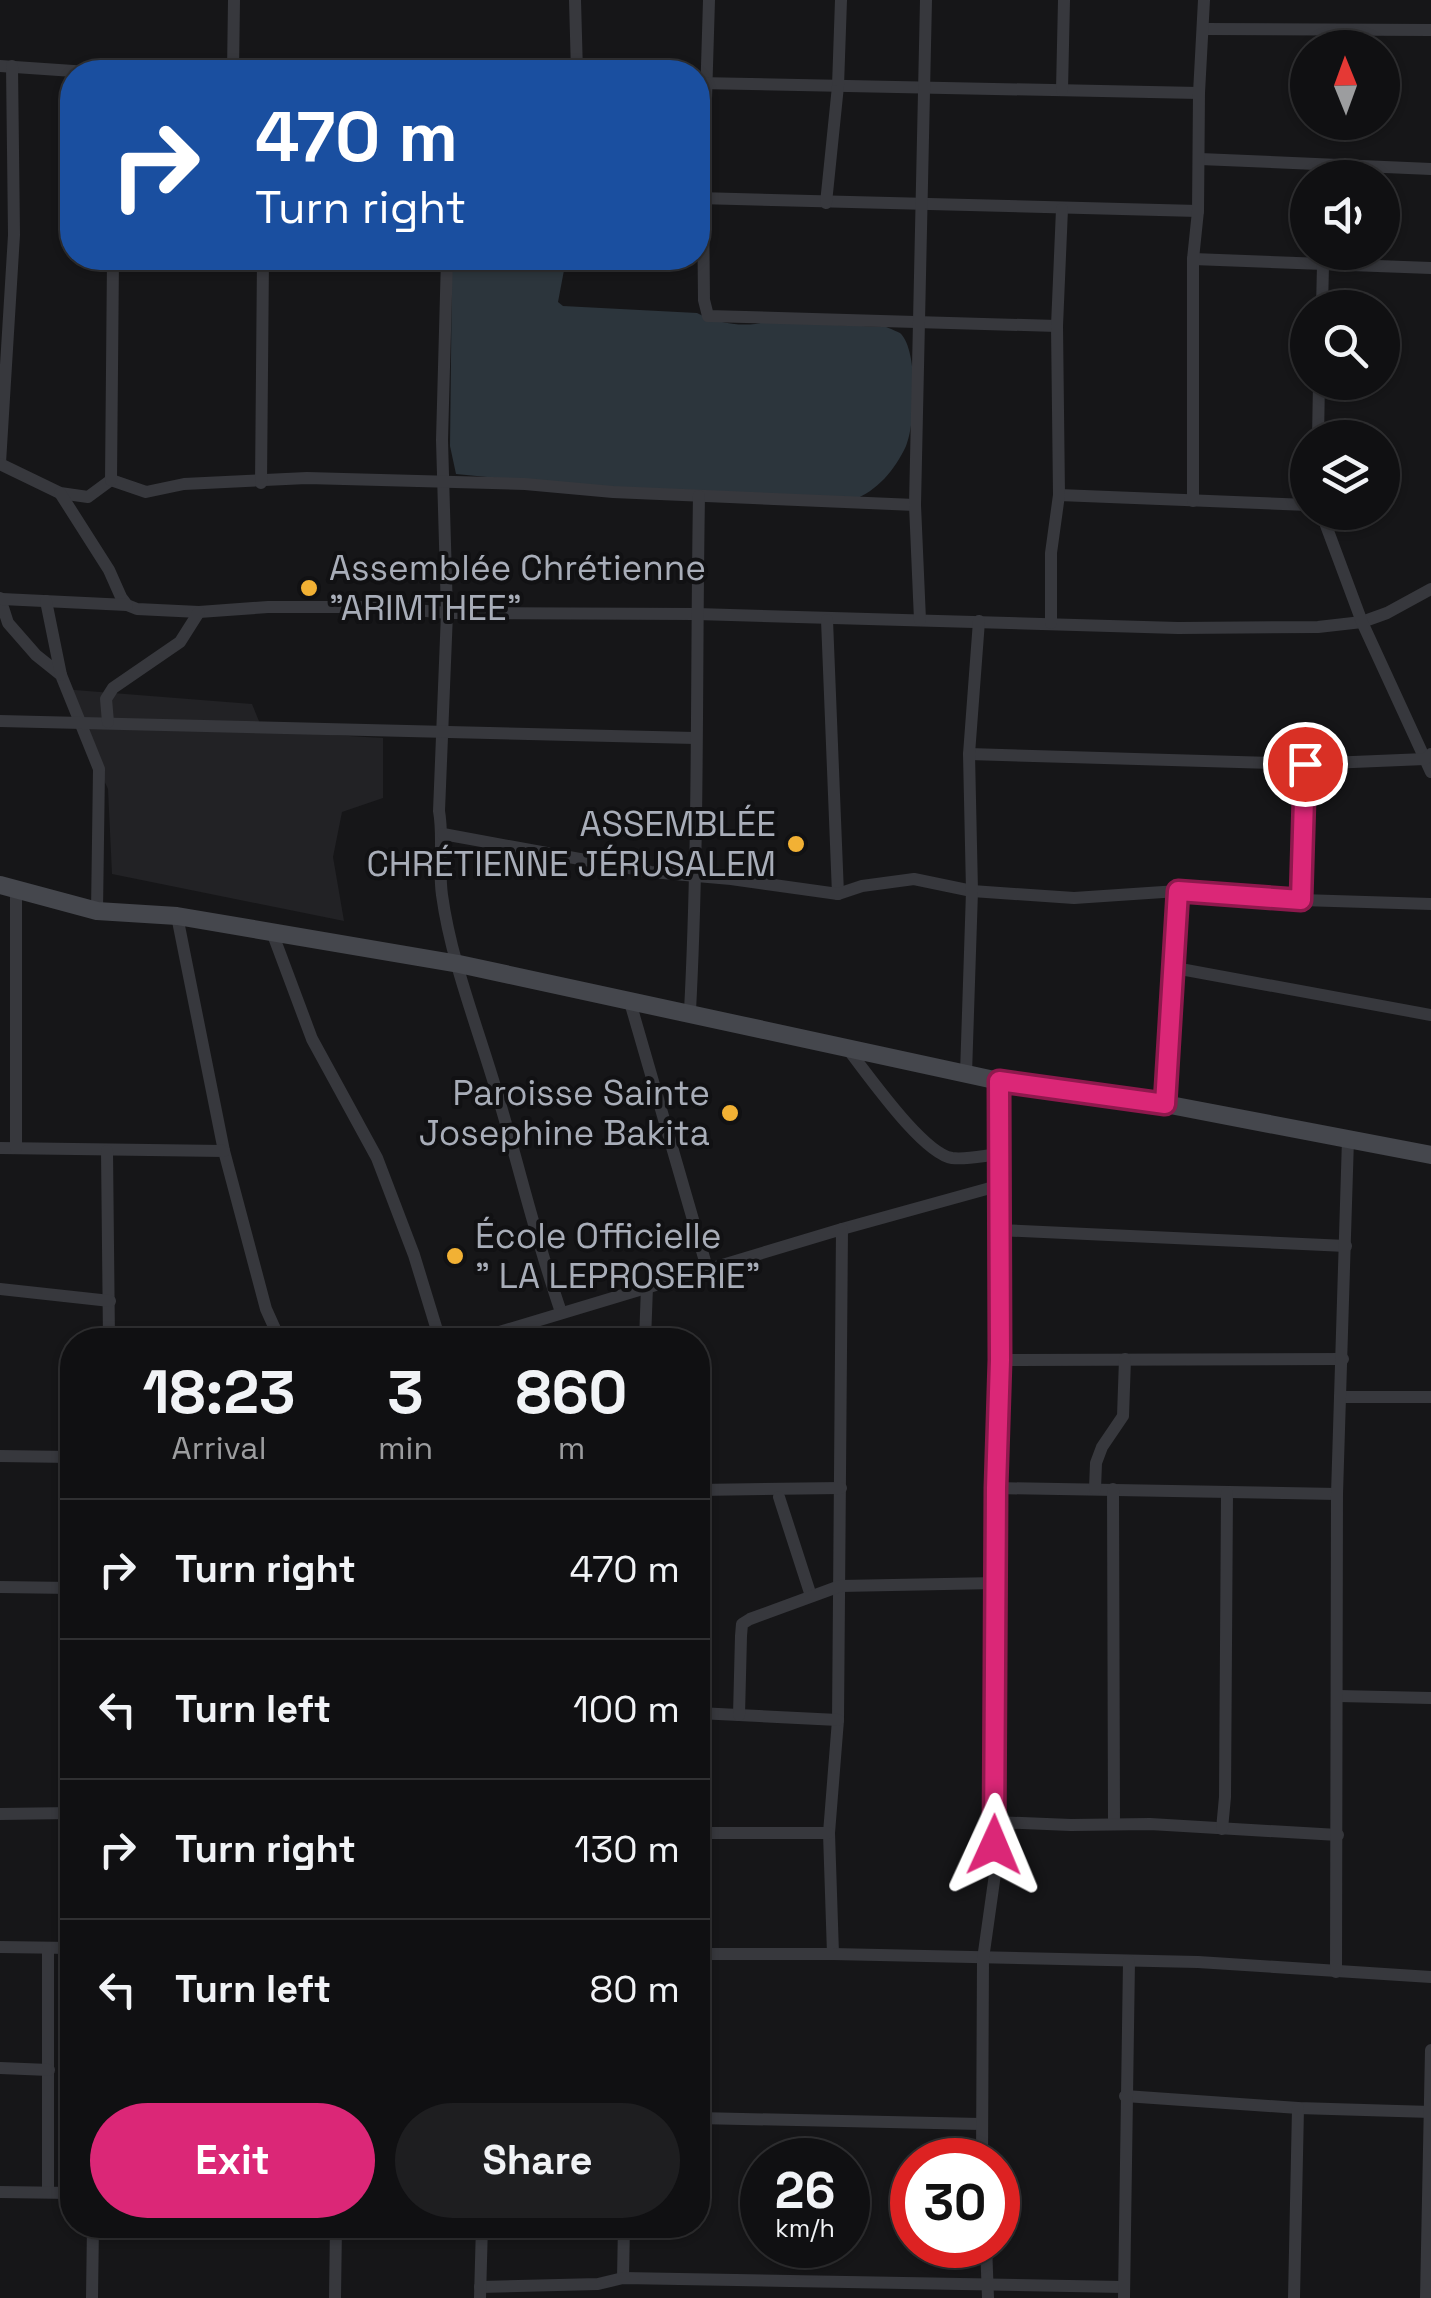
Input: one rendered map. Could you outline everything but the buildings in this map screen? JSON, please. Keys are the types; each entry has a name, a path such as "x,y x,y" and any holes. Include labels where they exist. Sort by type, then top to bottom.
{"street":[{"path":"233,60 234,0"},
{"path":"574,0 576,60"},
{"path":"705,60 709,0"},
{"path":"826,203 842,0"},
{"path":"920,620 916,505 926,0"},
{"path":"1062,90 1064,0"},
{"path":"1193,501 1192,259 1198,211 1204,0"},
{"path":"1204,29 1431,30"},
{"path":"60,70 6,66 14,235 0,463 60,493 88,497 112,480"},
{"path":"710,83 1199,93"},
{"path":"1200,159 1431,169"},
{"path":"710,198 1198,211"},
{"path":"1051,623 1051,553 1059,495 1057,326 1062,209"},
{"path":"1192,259 1290,264"},
{"path":"1400,267 1431,268"},
{"path":"112,480 114,270"},
{"path":"261,483 264,270"},
{"path":"447,270 447,613 439,811 443,834 441,892 526,1186 539,1249 560,1312"},
{"path":"703,270 708,316 1057,326"},
{"path":"112,480 146,492 184,484 307,478 525,484 612,492 916,505"},
{"path":"60,493 127,605"},
{"path":"1059,495 1290,505"},
{"path":"690,1011 697,876 699,496"},
{"path":"969,754 1305,764 1429,762 1362,622 1328,530"},
{"path":"61,675 36,656 8,623 1,598 199,612 306,606 385,607 447,613 697,614 827,620 1318,628 1388,614 1431,589"},
{"path":"46,600 61,675 99,769 97,910"},
{"path":"108,722 106,698 112,688 180,642 199,612"},
{"path":"827,620 838,894"},
{"path":"966,1074 972,891 969,754 979,621"},
{"path":"0,721 695,738"},
{"path":"1301,900 1305,764"},
{"path":"443,834 651,872 838,894 862,886 914,879 972,891 1074,898 1178,891 1431,904"},
{"path":"16,1148 8,886 97,910 178,916 459,964 999,1081 1165,1104 1431,1155"},
{"path":"1165,1104 1178,891"},
{"path":"178,916 224,1151 266,1309 275,1328"},
{"path":"272,932 312,1039 377,1158 436,1328"},
{"path":"1174,968 1431,1015"},
{"path":"630,1002 707,1268"},
{"path":"847,1048 897,1112 936,1151 952,1158 1000,1154"},
{"path":"981,2138 984,1959 994,1892 999,1081"},
{"path":"1336,1972 1337,1494 1348,1139"},
{"path":"0,1148 224,1151"},
{"path":"108,1151 109,1328"},
{"path":"510,1328 1001,1186"},
{"path":"833,1954 830,1833 838,1720 842,1229"},
{"path":"999,1230 1346,1246"},
{"path":"645,1328 647,1287"},
{"path":"0,1289 110,1301"},
{"path":"1000,1360 1343,1360"},
{"path":"1095,1490 1096,1462 1123,1416 1125,1360"},
{"path":"1340,1396 1431,1397"},
{"path":"0,1456 60,1457"},
{"path":"710,1490 841,1488"},
{"path":"996,1488 1337,1494"},
{"path":"1113,1490 1114,1823"},
{"path":"1222,1830 1226,1797 1227,1493"},
{"path":"780,1497 812,1596"},
{"path":"740,1715 742,1624 840,1586 996,1583"},
{"path":"0,1587 60,1588"},
{"path":"1338,1696 1431,1698"},
{"path":"710,1715 838,1720"},
{"path":"710,1715 838,1720"},
{"path":"0,1814 60,1813"},
{"path":"994,1822 1071,1826 1114,1823 1338,1835"},
{"path":"710,1833 830,1833"},
{"path":"0,1947 60,1948"},
{"path":"48,1948 48,2192"},
{"path":"710,1954 1198,1962 1431,1976"},
{"path":"482,2238 480,2292 598,2284 624,2278 1124,2293 1129,1961"},
{"path":"1426,2298 1431,2050"},
{"path":"0,2068 49,2070"},
{"path":"1125,2096 1430,2112"},
{"path":"1294,2298 1298,2108"},
{"path":"710,2118 981,2124"},
{"path":"0,2192 60,2192"},
{"path":"92,2298 93,2238"},
{"path":"335,2298 336,2238"},
{"path":"624,2238 624,2278"}],"shaded area":[{"path":"452,270 564,270 558,302 563,306 697,313 739,324 886,327 900,333 906,342 913,371 913,406 902,455 877,485 853,500 634,491 456,474 450,446"},
{"path":"62,689 252,704 263,731 383,738 383,798 342,812 333,857 344,921 112,874 108,789"}],"place":[{"name":"Assemblée Chrétienne \"ARIMTHEE\"","path":"309,588"},
{"name":"ASSEMBLÉE CHRÉTIENNE JÉRUSALEM","path":"796,844"},
{"name":"Paroisse Sainte Josephine Bakita","path":"730,1113"},
{"name":"École Officielle \" LA LEPROSERIE\"","path":"455,1256"}],"route":[{"path":"994,1845 999,1081 1165,1104 1178,891 1301,900 1305,764"}]}
